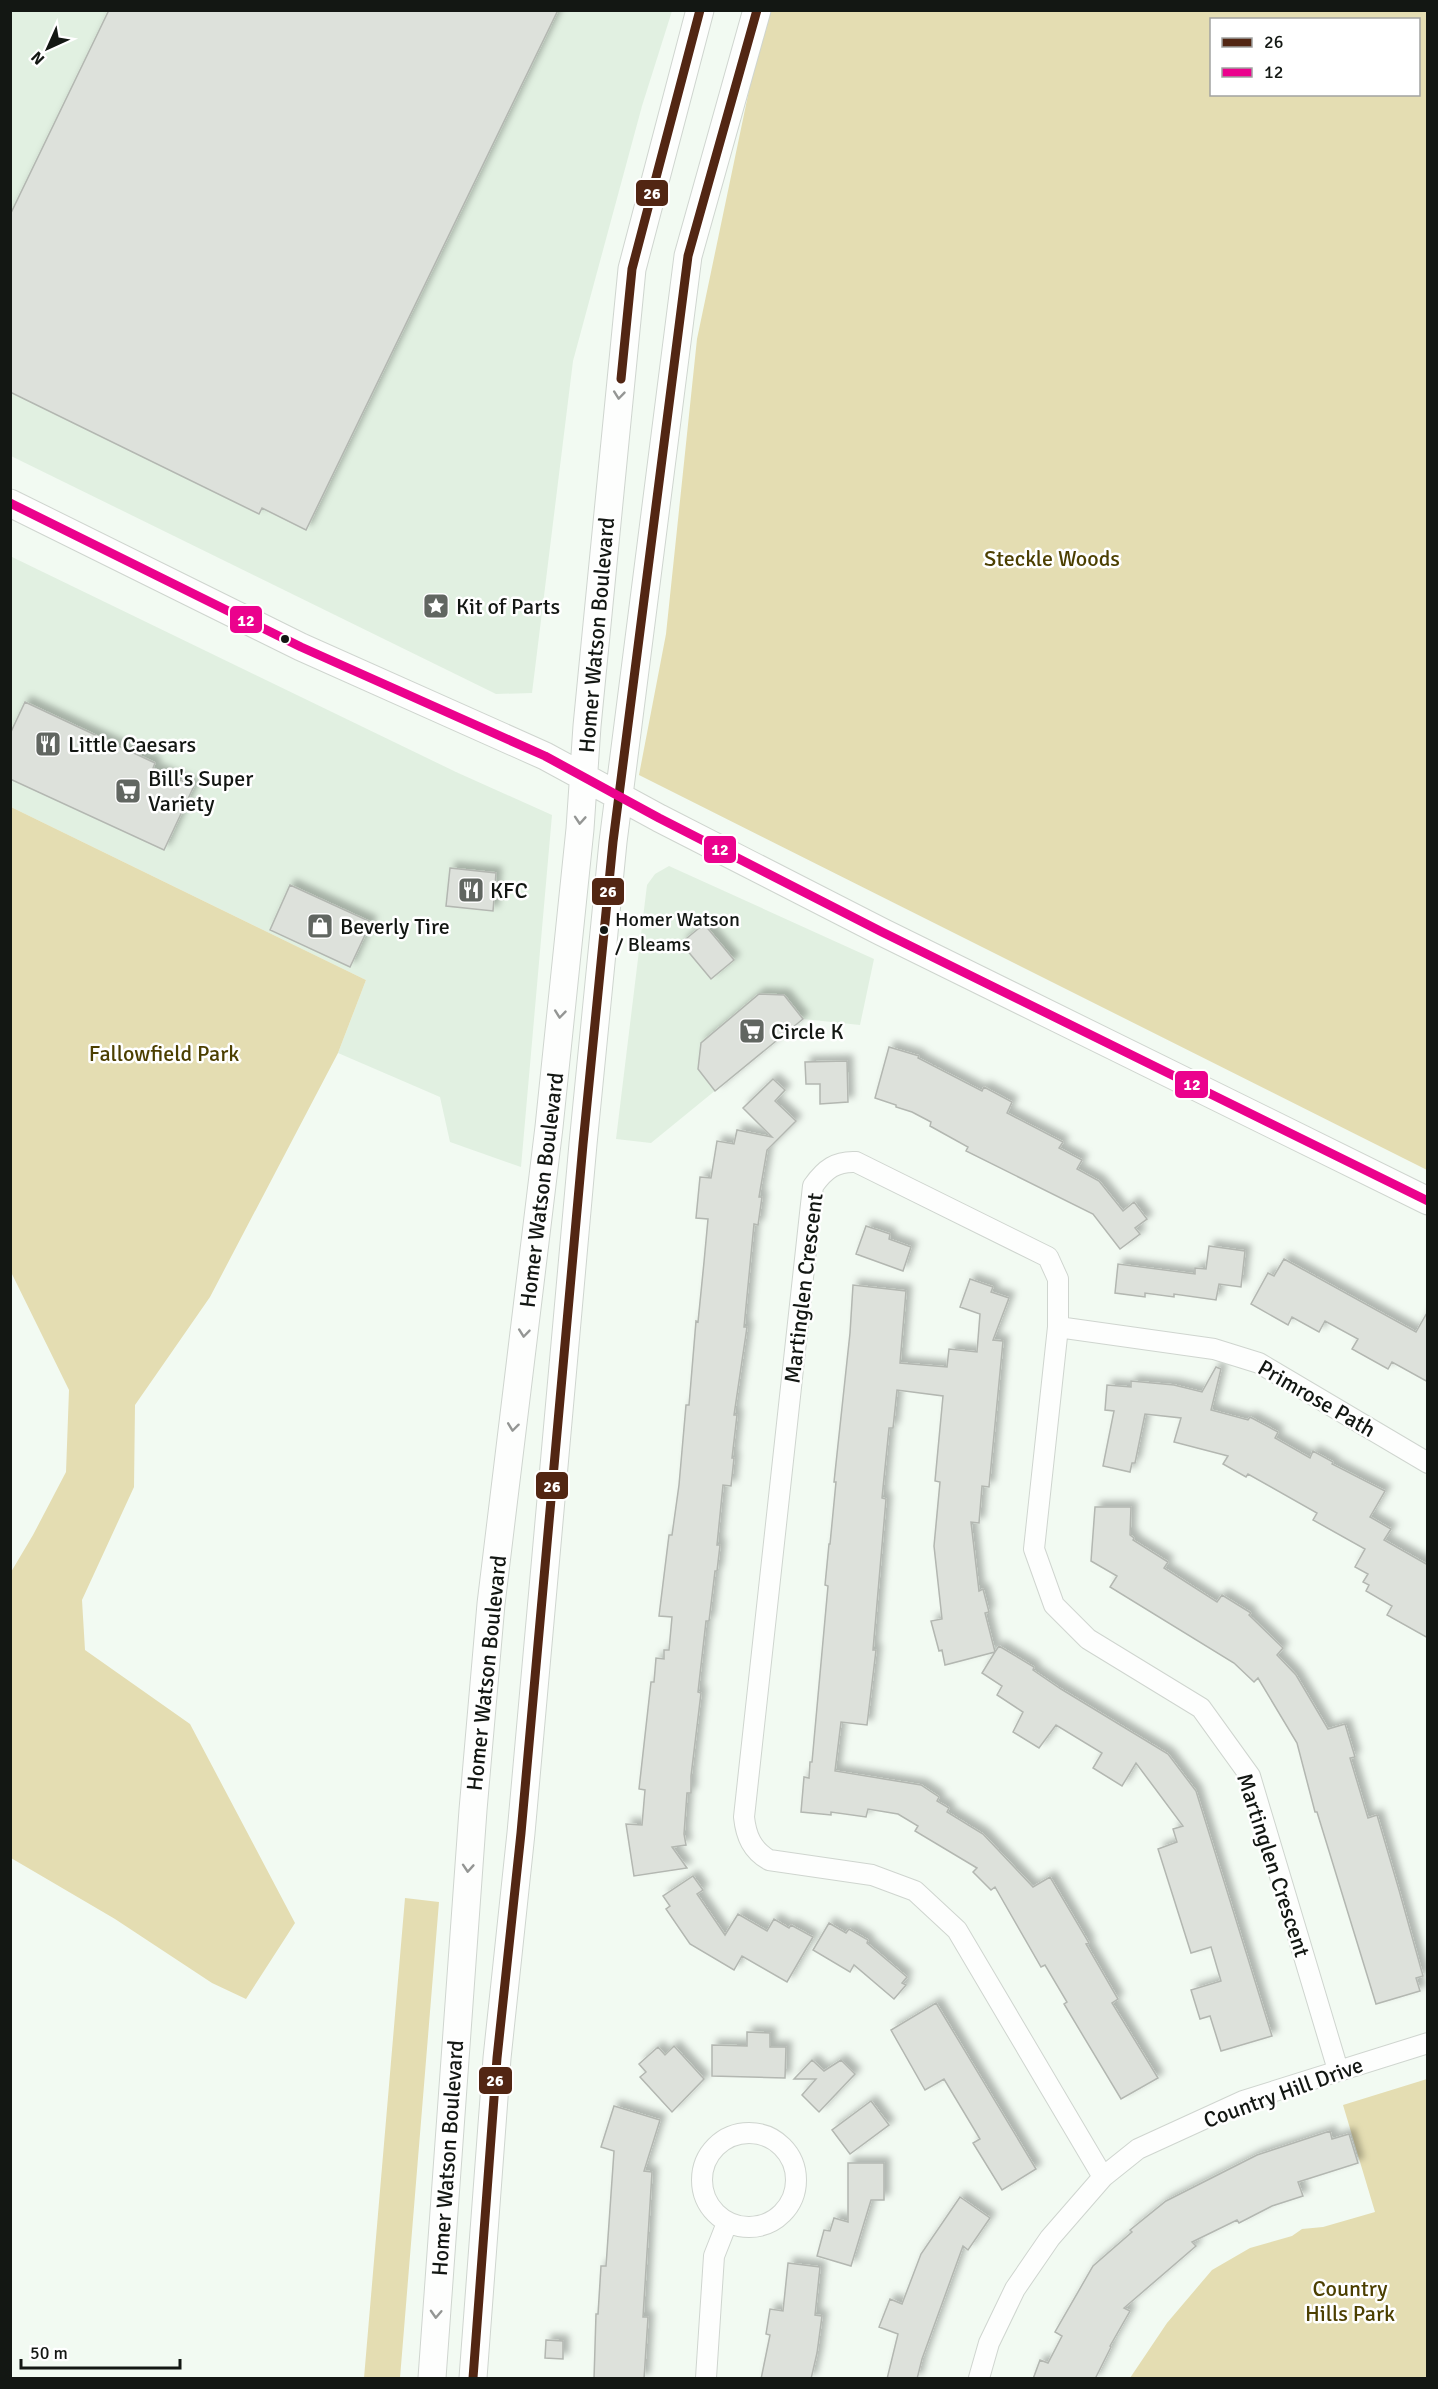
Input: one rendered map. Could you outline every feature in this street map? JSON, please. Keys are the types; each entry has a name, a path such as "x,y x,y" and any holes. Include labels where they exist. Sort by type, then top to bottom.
{"main road":[{"name":"Homer Watson Boulevard","path":"432,2379 473,1810 491,1604 550,1115 580,829 583,777 632,269 700,10"},
{"name":"Homer Watson Boulevard","path":"473,2379 497,2058 521,1833 583,1144 613,842 688,256 757,10"},
{"path":"10,503 301,647 545,756 987,985 1428,1201"}],"street":[{"name":"Martinglen Crescent","path":"1103,2177 957,1930 915,1891 872,1875 769,1860 759,1854 746,1835 744,1817 813,1186 833,1165 856,1162 1048,1257 1058,1278 1058,1327 1034,1549 1054,1605 1088,1639 1200,1708 1250,1776 1338,2070"},
{"name":"Primrose Path","path":"1058,1327 1214,1349 1259,1363 1428,1463"},
{"name":"Country Hill Drive","path":"978,2379 989,2343 1016,2289 1050,2238 1103,2177 1138,2149 1243,2101 1428,2043"},
{"path":"756,2133 769,2137 791,2158 796,2174 795,2190 789,2205 777,2219 762,2226 742,2228 727,2223 711,2210 704,2196 701,2178 705,2162 713,2148 726,2138 739,2134 756,2133"},
{"path":"706,2379 714,2256 727,2223"}],"shaded area":[{"path":"10,11 672,11 642,106 573,361 532,693 496,694 11,456"},
{"path":"10,556 456,772 552,815 521,1167 450,1142 440,1097 338,1053 366,980 11,807"},
{"path":"669,866 874,959 860,1025 803,1019 651,1143 616,1139 647,885 655,874"}],"green space":[{"name":"Steckle Woods","path":"769,11 1427,11 1427,1170 639,775 666,634 697,339 761,33"},
{"name":"Fallowfield Park","path":"11,807 366,980 338,1053 210,1297 135,1405 134,1487 82,1600 85,1650 190,1724 295,1923 246,1999 212,1983 115,1919 11,1858 11,1572 66,1472 69,1390 11,1272"},
{"path":"405,1898 439,1902 400,2378 364,2378"},
{"name":"Country Hills Park","path":"1427,2079 1427,2378 1130,2378 1167,2323 1212,2270 1250,2248 1292,2236 1302,2229 1323,2227 1375,2212 1343,2105"}],"building":[{"path":"109,10 558,10 306,530 262,508 259,514 10,392 10,215"},
{"path":"25,702 155,763 153,768 194,786 164,850 10,779 10,734"},
{"name":"KFC","path":"450,868 496,873 493,911 446,906"},
{"name":"Beverly Tire","path":"290,885 371,922 350,967 270,930"},
{"path":"704,924 734,960 711,979 681,943"},
{"name":"Circle K","path":"759,994 784,995 803,1019 715,1091 698,1069 701,1043"},
{"path":"889,1047 919,1056 918,1058 982,1091 984,1087 1012,1102 1007,1113 1063,1142 1059,1148 1082,1160 1077,1169 1099,1181 1123,1211 1134,1202 1147,1219 1135,1228 1140,1234 1120,1249 1093,1214 966,1151 968,1147 930,1126 931,1122 896,1105 875,1098"},
{"path":"847,1061 848,1102 820,1104 820,1084 806,1084 805,1062"},
{"path":"773,1079 785,1090 775,1101 796,1121 767,1150 759,1197 762,1197 758,1225 754,1224 744,1327 747,1327 734,1415 737,1415 731,1486 723,1485 717,1545 720,1545 717,1571 715,1571 709,1621 706,1621 698,1692 701,1693 691,1793 687,1793 684,1834 686,1845 672,1847 687,1868 634,1876 626,1824 642,1825 645,1790 639,1789 651,1682 654,1682 656,1658 664,1659 664,1650 669,1650 672,1617 659,1616 669,1535 672,1535 679,1485 686,1405 689,1405 696,1321 698,1322 704,1262 708,1219 696,1218 700,1177 711,1178 717,1141 734,1144 737,1130 772,1137 743,1108"},
{"path":"866,1226 890,1234 889,1239 911,1247 903,1271 856,1254"},
{"path":"1209,1246 1245,1251 1241,1287 1219,1284 1216,1300 1174,1294 1174,1297 1145,1293 1145,1297 1115,1293 1118,1264 1195,1274 1195,1268 1206,1269"},
{"path":"1284,1259 1416,1332 1428,1311 1428,1382 1392,1362 1388,1369 1352,1349 1358,1339 1325,1321 1319,1332 1292,1317 1288,1325 1251,1304 1268,1273 1274,1276"},
{"path":"970,1279 993,1287 991,1292 1009,1298 993,1340 1003,1341 989,1487 982,1486 979,1523 971,1522 979,1591 983,1589 989,1612 985,1613 995,1652 945,1665 942,1650 939,1651 931,1621 942,1619 934,1546 940,1482 935,1481 943,1396 897,1390 893,1428 889,1428 882,1498 886,1499 873,1650 876,1650 867,1725 841,1722 835,1771 921,1785 939,1797 937,1801 949,1808 947,1812 983,1834 1033,1887 1050,1877 1089,1943 1086,1944 1118,1999 1112,2003 1158,2078 1121,2099 1064,2004 1067,2002 1045,1965 1041,1967 995,1887 991,1890 973,1872 977,1868 915,1831 918,1826 898,1814 868,1809 866,1817 831,1812 831,1815 801,1812 804,1777 809,1778 810,1762 812,1762 828,1586 825,1585 853,1285 906,1291 900,1363 947,1367 949,1349 977,1352 980,1314 960,1307"},
{"path":"1216,1367 1221,1369 1211,1410 1248,1420 1250,1417 1278,1432 1275,1438 1310,1458 1313,1451 1333,1462 1332,1464 1385,1491 1370,1517 1391,1529 1384,1540 1428,1565 1428,1638 1387,1615 1392,1606 1366,1591 1369,1585 1363,1582 1368,1574 1355,1567 1365,1549 1313,1520 1317,1513 1248,1474 1246,1477 1223,1464 1228,1456 1174,1442 1181,1418 1145,1414 1135,1463 1132,1463 1130,1472 1103,1466 1114,1411 1105,1410 1107,1385 1131,1387 1131,1381 1174,1385 1202,1392"},
{"path":"1095,1507 1131,1507 1130,1535 1134,1538 1133,1540 1168,1562 1164,1568 1217,1602 1222,1595 1251,1613 1249,1615 1283,1648 1277,1655 1296,1675 1328,1729 1345,1724 1355,1757 1350,1758 1368,1818 1377,1815 1399,1890 1423,1976 1416,1978 1420,1991 1376,2004 1317,1812 1315,1812 1297,1743 1258,1678 1254,1682 1234,1663 1110,1587 1117,1576 1091,1561"},
{"path":"999,1646 1034,1667 1033,1670 1061,1689 1168,1754 1196,1791 1272,2036 1221,2051 1210,2016 1200,2019 1191,1990 1221,1981 1211,1947 1191,1953 1158,1849 1177,1842 1173,1829 1183,1826 1136,1763 1122,1786 1093,1768 1102,1753 1056,1725 1039,1748 1013,1732 1023,1712 997,1695 1002,1686 982,1673"},
{"path":"693,1876 703,1890 697,1894 725,1935 738,1914 767,1931 774,1919 789,1928 791,1925 813,1937 787,1982 742,1956 734,1970 690,1944 666,1909 670,1906 663,1896"},
{"path":"829,1923 846,1933 849,1929 868,1940 867,1943 907,1977 902,1983 906,1985 894,1999 854,1965 850,1972 813,1950"},
{"path":"936,2003 1036,2169 1002,2190 973,2143 980,2139 944,2079 925,2090 891,2030"},
{"path":"747,2032 770,2033 770,2047 786,2047 785,2078 712,2076 712,2045 747,2046"},
{"path":"674,2046 704,2079 672,2112 640,2077 646,2072 639,2064 658,2047 665,2055"},
{"path":"812,2060 824,2071 841,2060 855,2074 819,2112 802,2095 816,2079 794,2079"},
{"path":"871,2101 889,2125 850,2154 832,2130"},
{"path":"614,2106 660,2120 644,2171 652,2172 643,2317 648,2317 644,2379 594,2379 596,2314 598,2314 601,2266 606,2266 614,2151 601,2147"},
{"path":"1330,2131 1332,2139 1349,2134 1358,2163 1298,2182 1303,2196 1272,2206 1239,2223 1237,2220 1192,2242 1196,2246 1124,2308 1130,2311 1095,2379 1033,2379 1040,2360 1048,2363 1062,2336 1055,2332 1093,2266 1132,2232 1130,2230 1166,2201 1257,2155"},
{"path":"848,2163 884,2163 884,2200 871,2200 851,2266 817,2256 824,2230 830,2231 834,2218 848,2222"},
{"path":"960,2197 990,2218 968,2250 963,2246 922,2359 917,2379 887,2379 898,2334 879,2327 890,2299 902,2304 921,2254"},
{"path":"788,2263 820,2267 815,2315 822,2316 811,2379 761,2379 770,2335 766,2334 770,2309 783,2311"},
{"path":"546,2340 563,2341 563,2359 545,2358"}],"transit line":[{"name":"26","path":"621,379 632,269 700,10"},
{"name":"26","path":"473,2378 497,2058 521,1833 583,1144 613,842 688,256 757,10"},
{"name":"12","path":"10,503 301,647 545,756 659,818 882,932 1428,1201"}],"place":[{"name":"Kit of Parts","path":"436,606"},
{"name":"Little Caesars","path":"48,744"},
{"name":"Bill's Super Variety","path":"128,791"},
{"name":"KFC","path":"471,890"},
{"name":"Beverly Tire","path":"320,926"},
{"name":"Homer Watson / Bleams","path":"604,930"},
{"name":"Circle K","path":"752,1031"}]}
